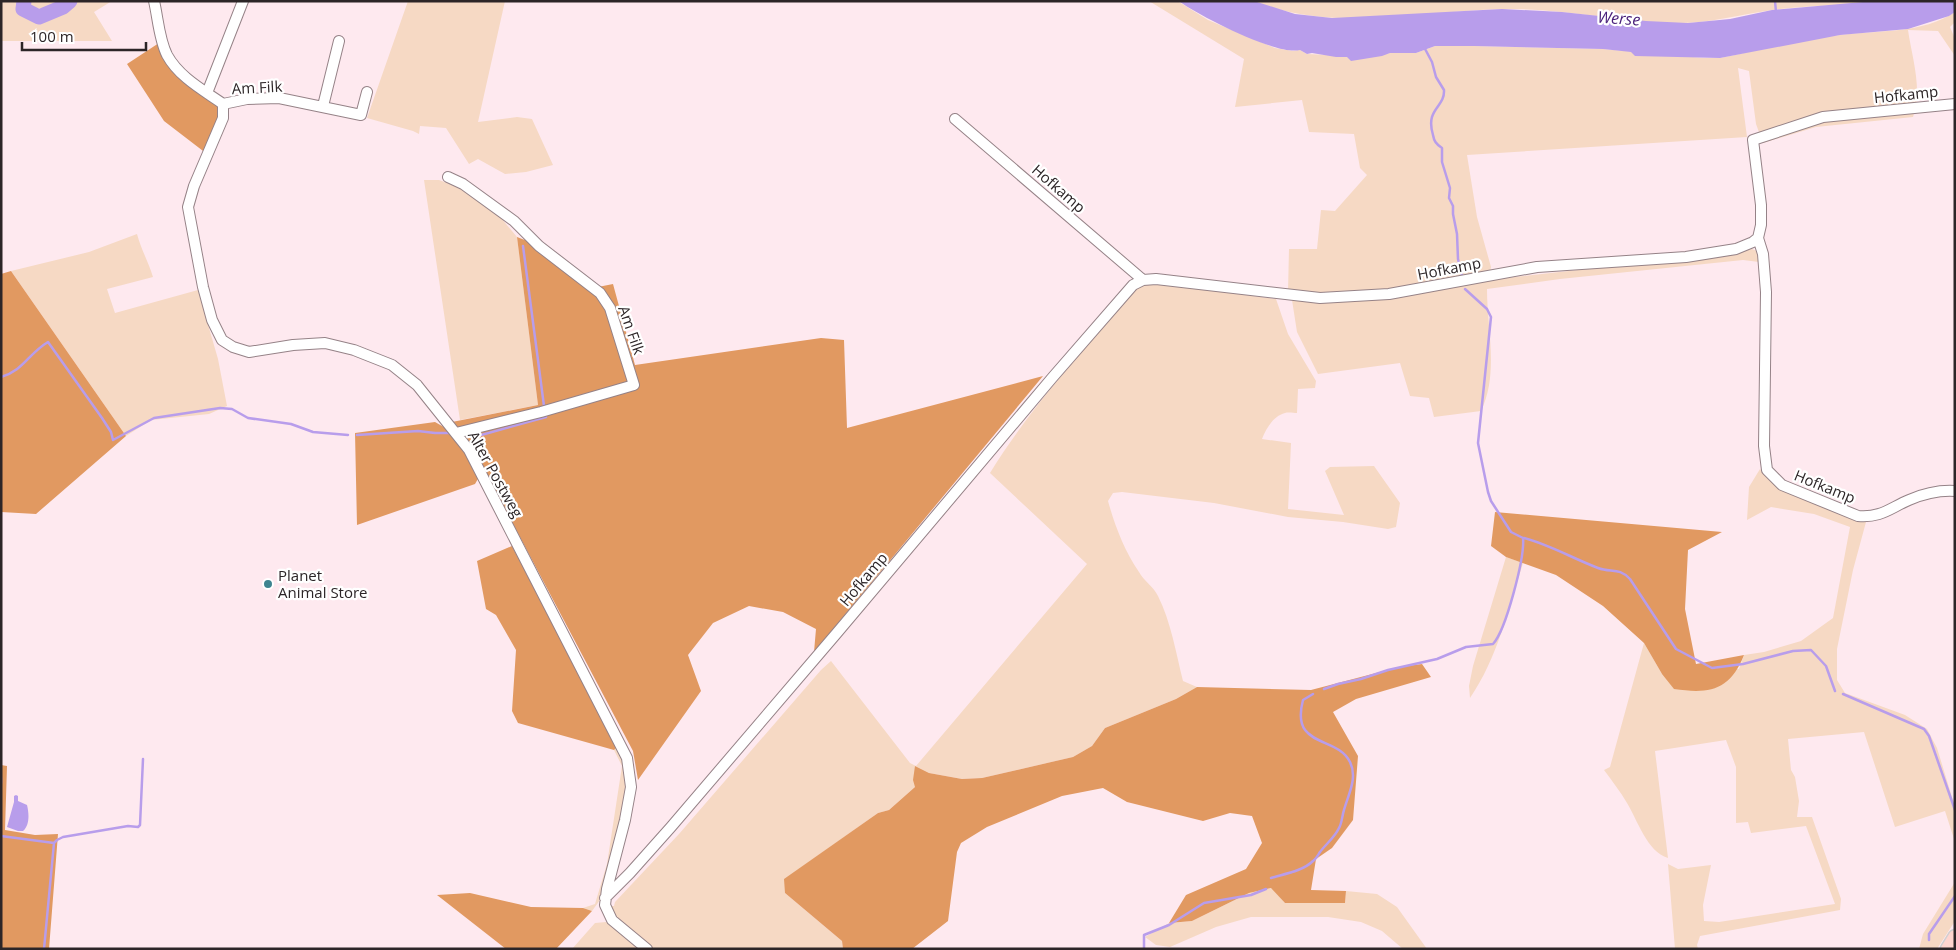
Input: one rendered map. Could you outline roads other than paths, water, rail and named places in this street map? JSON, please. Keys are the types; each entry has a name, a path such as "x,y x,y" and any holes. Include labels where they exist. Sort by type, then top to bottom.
{"main road":[{"path":"1947,949 1955,936"}],"street":[{"path":"154,1 162,41 167,55 181,74 223,104"},
{"path":"207,93 243,1"},
{"path":"323,106 339,41"},
{"name":"Am Filk","path":"223,104 247,99 279,98 361,114 367,92"},
{"name":"Alter Postweg","path":"223,104 223,118 194,186 188,207 203,287 212,320 222,340 233,347 249,352 293,344 325,343 354,350 392,365 417,384 469,450 627,758 631,787 626,820 605,898"},
{"name":"Hofkamp","path":"1955,104 1823,117 1753,140 1761,205 1761,225 1758,238 1764,254 1765,272 1764,446 1767,470 1782,485 1858,516 1870,517 1880,515 1909,500 1927,494 1955,490"},
{"name":"Hofkamp","path":"955,119 1143,280"},
{"name":"Am Filk","path":"448,177 463,184 514,221 539,246 600,293 610,308 634,385 541,412 456,433"},
{"name":"Hofkamp","path":"605,898 630,873 722,768 1133,285 1143,280 1156,279 1320,298 1379,294 1443,285 1537,267 1717,253 1746,246 1758,238"},
{"path":"605,898 604,905 612,920 647,949"}],"waterway":[{"path":"24,1 23,9 39,17 63,7 70,1"},
{"path":"1775,1 1776,12"},
{"path":"1424,47 1432,62 1436,77 1444,90 1442,101 1431,119 1431,126 1433,137 1442,148 1442,162 1450,188 1449,198 1453,206 1458,259 1462,276"},
{"path":"523,246 544,406"},
{"path":"1324,689 1388,670 1437,659 1466,647 1493,644 1509,609 1521,561 1523,538 1511,532 1491,501 1488,492 1478,443 1491,317 1487,309 1465,289"},
{"path":"1,377 21,366 48,342 102,418 111,432 113,440 154,418 220,408 232,409 248,418 291,424 313,432 348,435"},
{"path":"474,437 546,417"},
{"path":"357,435 418,431 451,433"},
{"path":"1524,538 1543,544 1598,568 1626,575 1676,649 1712,668 1743,664 1793,651 1811,650 1826,666 1835,691"},
{"path":"1271,878 1299,870 1315,859 1340,826 1352,786 1352,768 1344,754 1309,734 1303,727 1301,716 1303,700 1313,694"},
{"path":"1843,694 1924,729 1929,736 1955,810"},
{"path":"54,843 63,837 128,826 138,827 140,825 143,759"},
{"path":"1,778 1,783"},
{"path":"1,836 54,843 44,949"},
{"path":"1144,949 1144,935 1169,925 1204,903 1251,895 1266,889"},
{"path":"1929,940 1929,934 1955,896"}],"place":[{"name":"Planet Animal Store","path":"268,584"}],"water label":[{"name":"Werse","path":"1619,18"}]}
